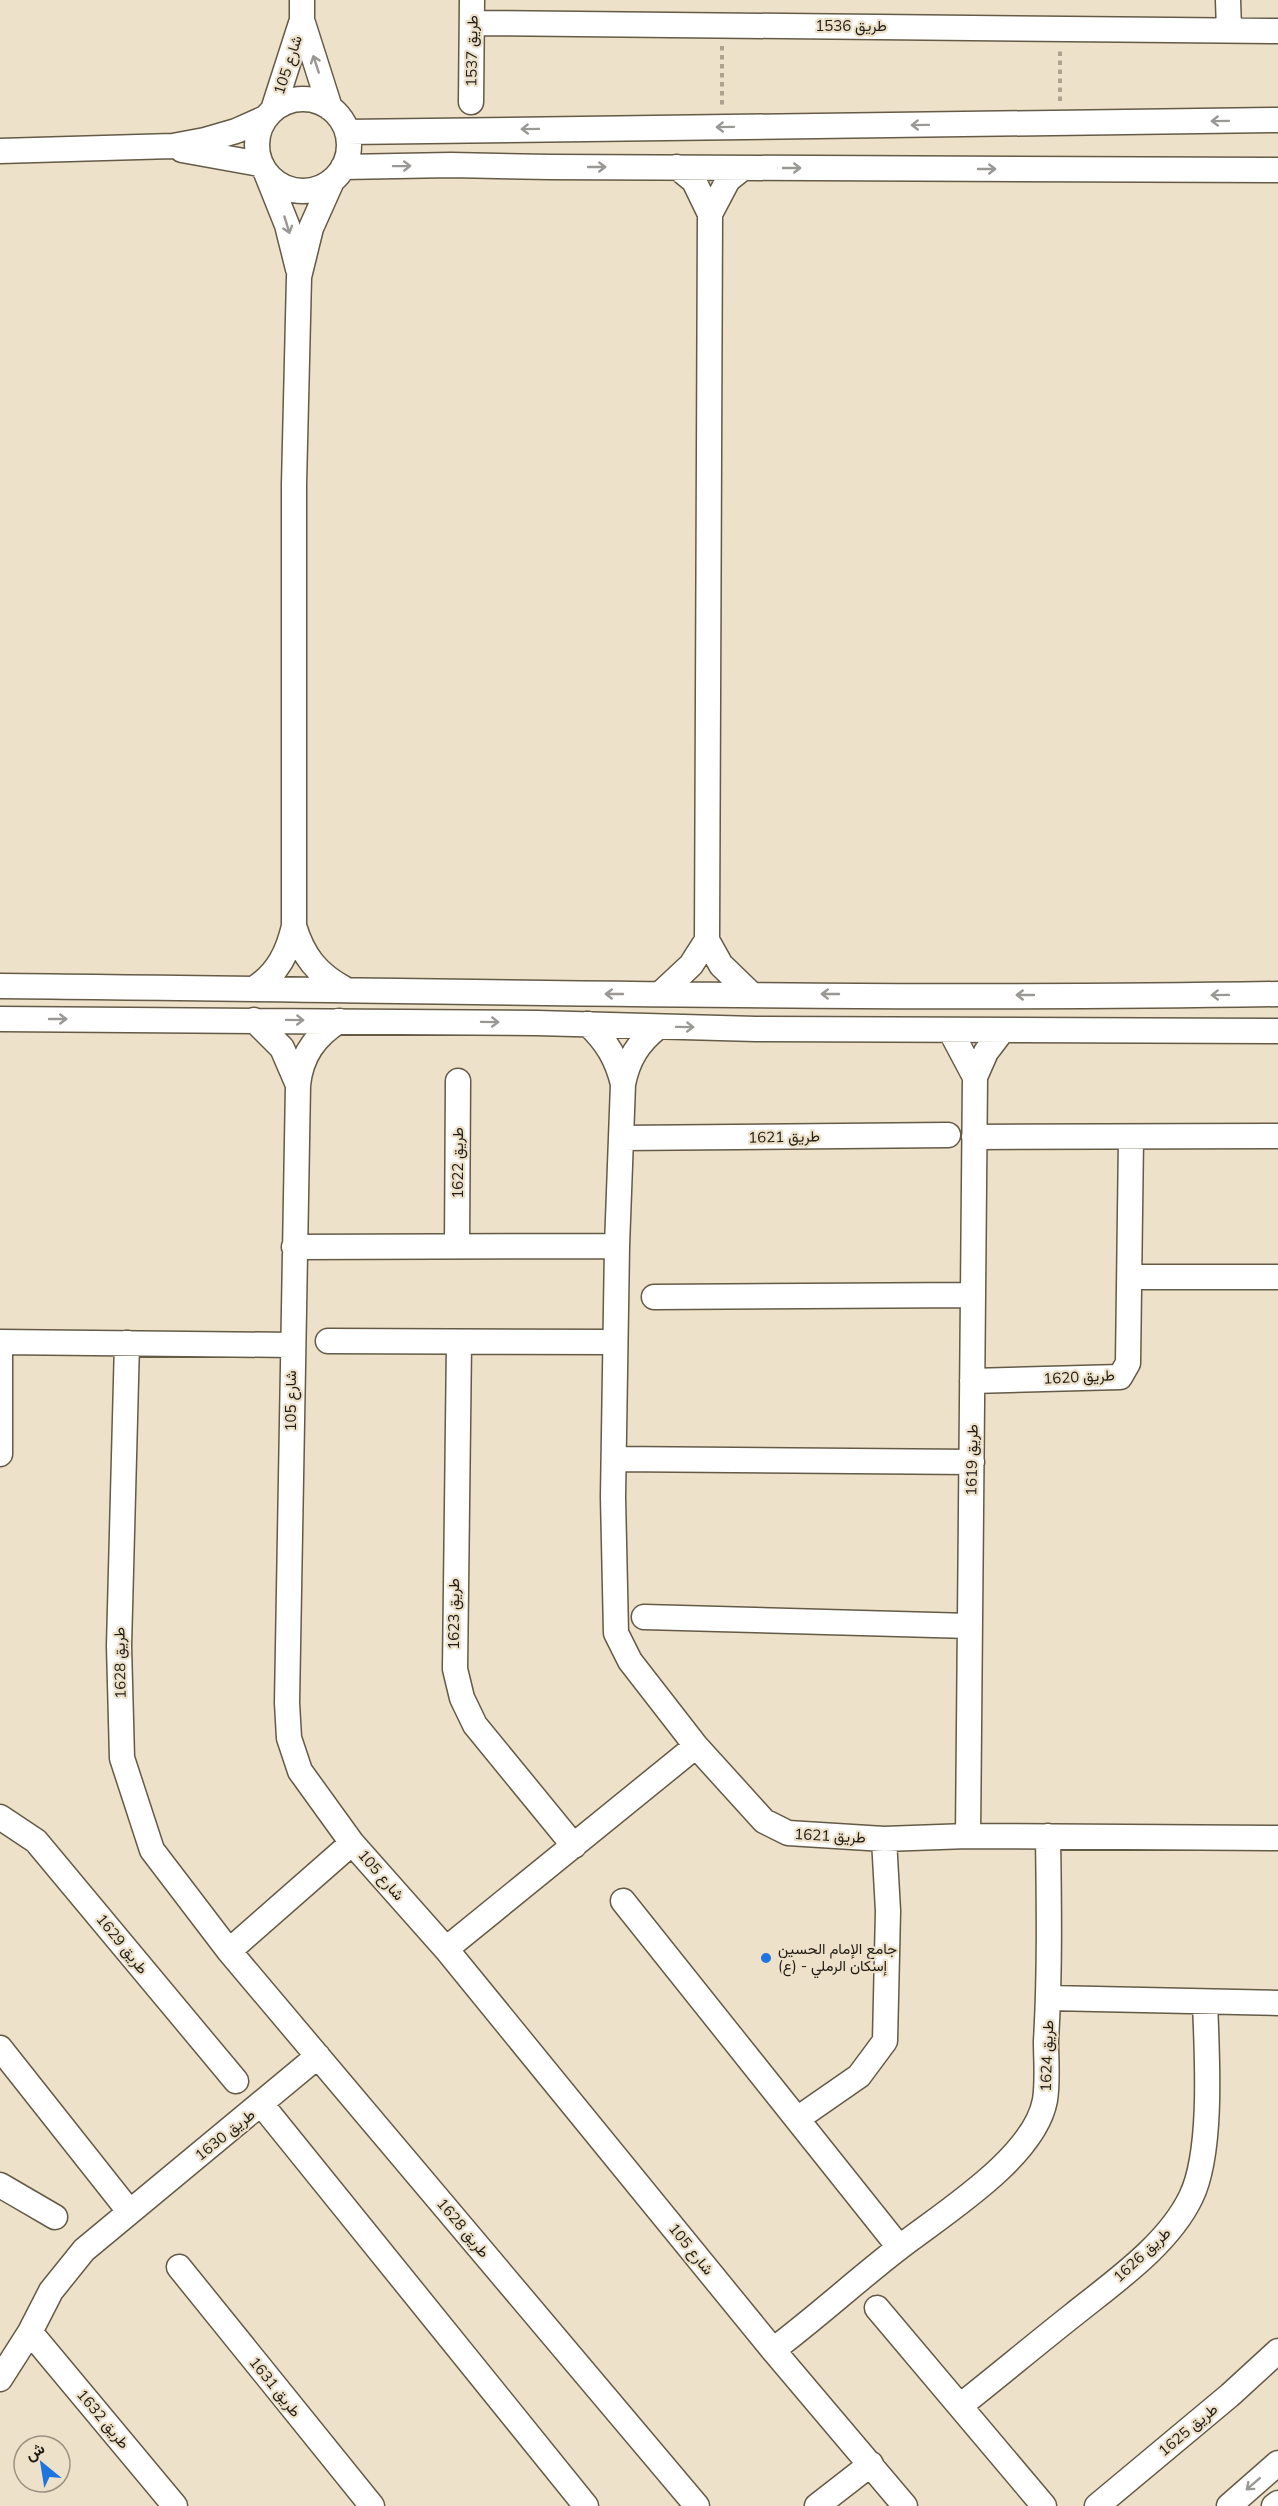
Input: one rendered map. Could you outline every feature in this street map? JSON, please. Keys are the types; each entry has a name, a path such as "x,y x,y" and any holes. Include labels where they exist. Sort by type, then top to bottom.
{"street":[{"path":"1228,0 1229,29"},
{"name":"شارع 105","path":"302,10 330,108"},
{"name":"شارع 105","path":"269,114 302,10"},
{"name":"طريق 1536","path":"473,11 722,25 1278,31"},
{"name":"طريق 1537","path":"471,102 473,11"},
{"path":"0,150 173,146 236,131 296,100 319,102 330,108 337,114 347,132 349,150 311,228 299,278 294,484 294,926 285,955 277,968 267,980 255,988"},
{"path":"269,114 257,141 264,170 287,225 299,278"},
{"path":"347,132 1278,120"},
{"path":"141,147 201,152 264,170 276,183 298,191 310,191 338,174 450,165 1278,170"},
{"path":"677,167 694,181 710,214 707,940 720,964 751,994"},
{"path":"710,214 728,180 743,168"},
{"path":"294,926 302,950 317,970 345,989"},
{"path":"660,994 691,965 707,940"},
{"path":"0,986 345,989 561,994 1278,994"},
{"path":"0,1019 339,1021 1002,1031 1278,1031"},
{"name":"شارع 105","path":"254,1020 282,1048 298,1085"},
{"name":"شارع 105","path":"339,1021 318,1037 310,1047 300,1072 298,1085 287,1703 289,1738 300,1772 352,1843 446,1949 773,2350 905,2506"},
{"name":"طريق 1621","path":"588,1024 612,1050 623,1084"},
{"name":"طريق 1621","path":"658,1027 634,1051 626,1067 623,1084 615,1342 616,1633 630,1662 696,1746 764,1821 788,1833 884,1839 968,1836 1278,1838"},
{"name":"طريق 1619","path":"950,1030 975,1077"},
{"name":"طريق 1619","path":"968,1836 975,1077 986,1052 1002,1031"},
{"name":"طريق 1622","path":"457,1245 458,1081"},
{"name":"طريق 1621","path":"621,1138 948,1135"},
{"path":"974,1137 1278,1136"},
{"name":"طريق 1620","path":"972,1381 1120,1377 1128,1363 1131,1138"},
{"path":"294,1247 617,1246"},
{"path":"1130,1277 1278,1277"},
{"path":"654,1297 973,1295"},
{"path":"328,1341 615,1342"},
{"path":"0,1454 0,1342 292,1345"},
{"name":"طريق 1628","path":"127,1343 119,1647 122,1758 152,1850 229,1951 697,2506"},
{"name":"طريق 1623","path":"459,1343 455,1669 462,1698 475,1725 574,1846"},
{"path":"614,1459 972,1462"},
{"path":"644,1617 970,1626"},
{"path":"446,1949 696,1746"},
{"name":"طريق 1629","path":"0,1817 36,1841 236,2081"},
{"name":"طريق 1624","path":"773,2350 817,2317 899,2247 981,2186 1022,2146 1036,2124 1045,2101 1049,1998 1048,1836"},
{"path":"797,2119 859,2076 885,2041 888,1911 884,1839"},
{"path":"229,1951 352,1843"},
{"path":"623,1901 899,2247"},
{"path":"1049,1998 1278,2004"},
{"name":"طريق 1626","path":"960,2406 1124,2274 1175,2225 1192,2195 1203,2152 1208,2070 1205,2003"},
{"path":"0,2048 129,2211"},
{"name":"طريق 1630","path":"1,2375 30,2332 51,2291 84,2250 129,2211 262,2105 318,2056"},
{"path":"262,2105 573,2502"},
{"path":"0,2185 55,2217"},
{"name":"طريق 1631","path":"179,2267 372,2506"},
{"path":"877,2308 1044,2506"},
{"name":"طريق 1632","path":"30,2332 175,2506"},
{"name":"طريق 1625","path":"1097,2506 1230,2396 1278,2351"},
{"path":"1229,2506 1278,2463"},
{"path":"817,2506 871,2464"},
{"path":"1274,2506 1278,2503"}],"path":[{"path":"722,25 722,127"},
{"path":"1060,27 1060,123"}],"place":[{"name":"جامع الإمام الحسين (ع) - إسكان الرملي","path":"766,1958"}]}
